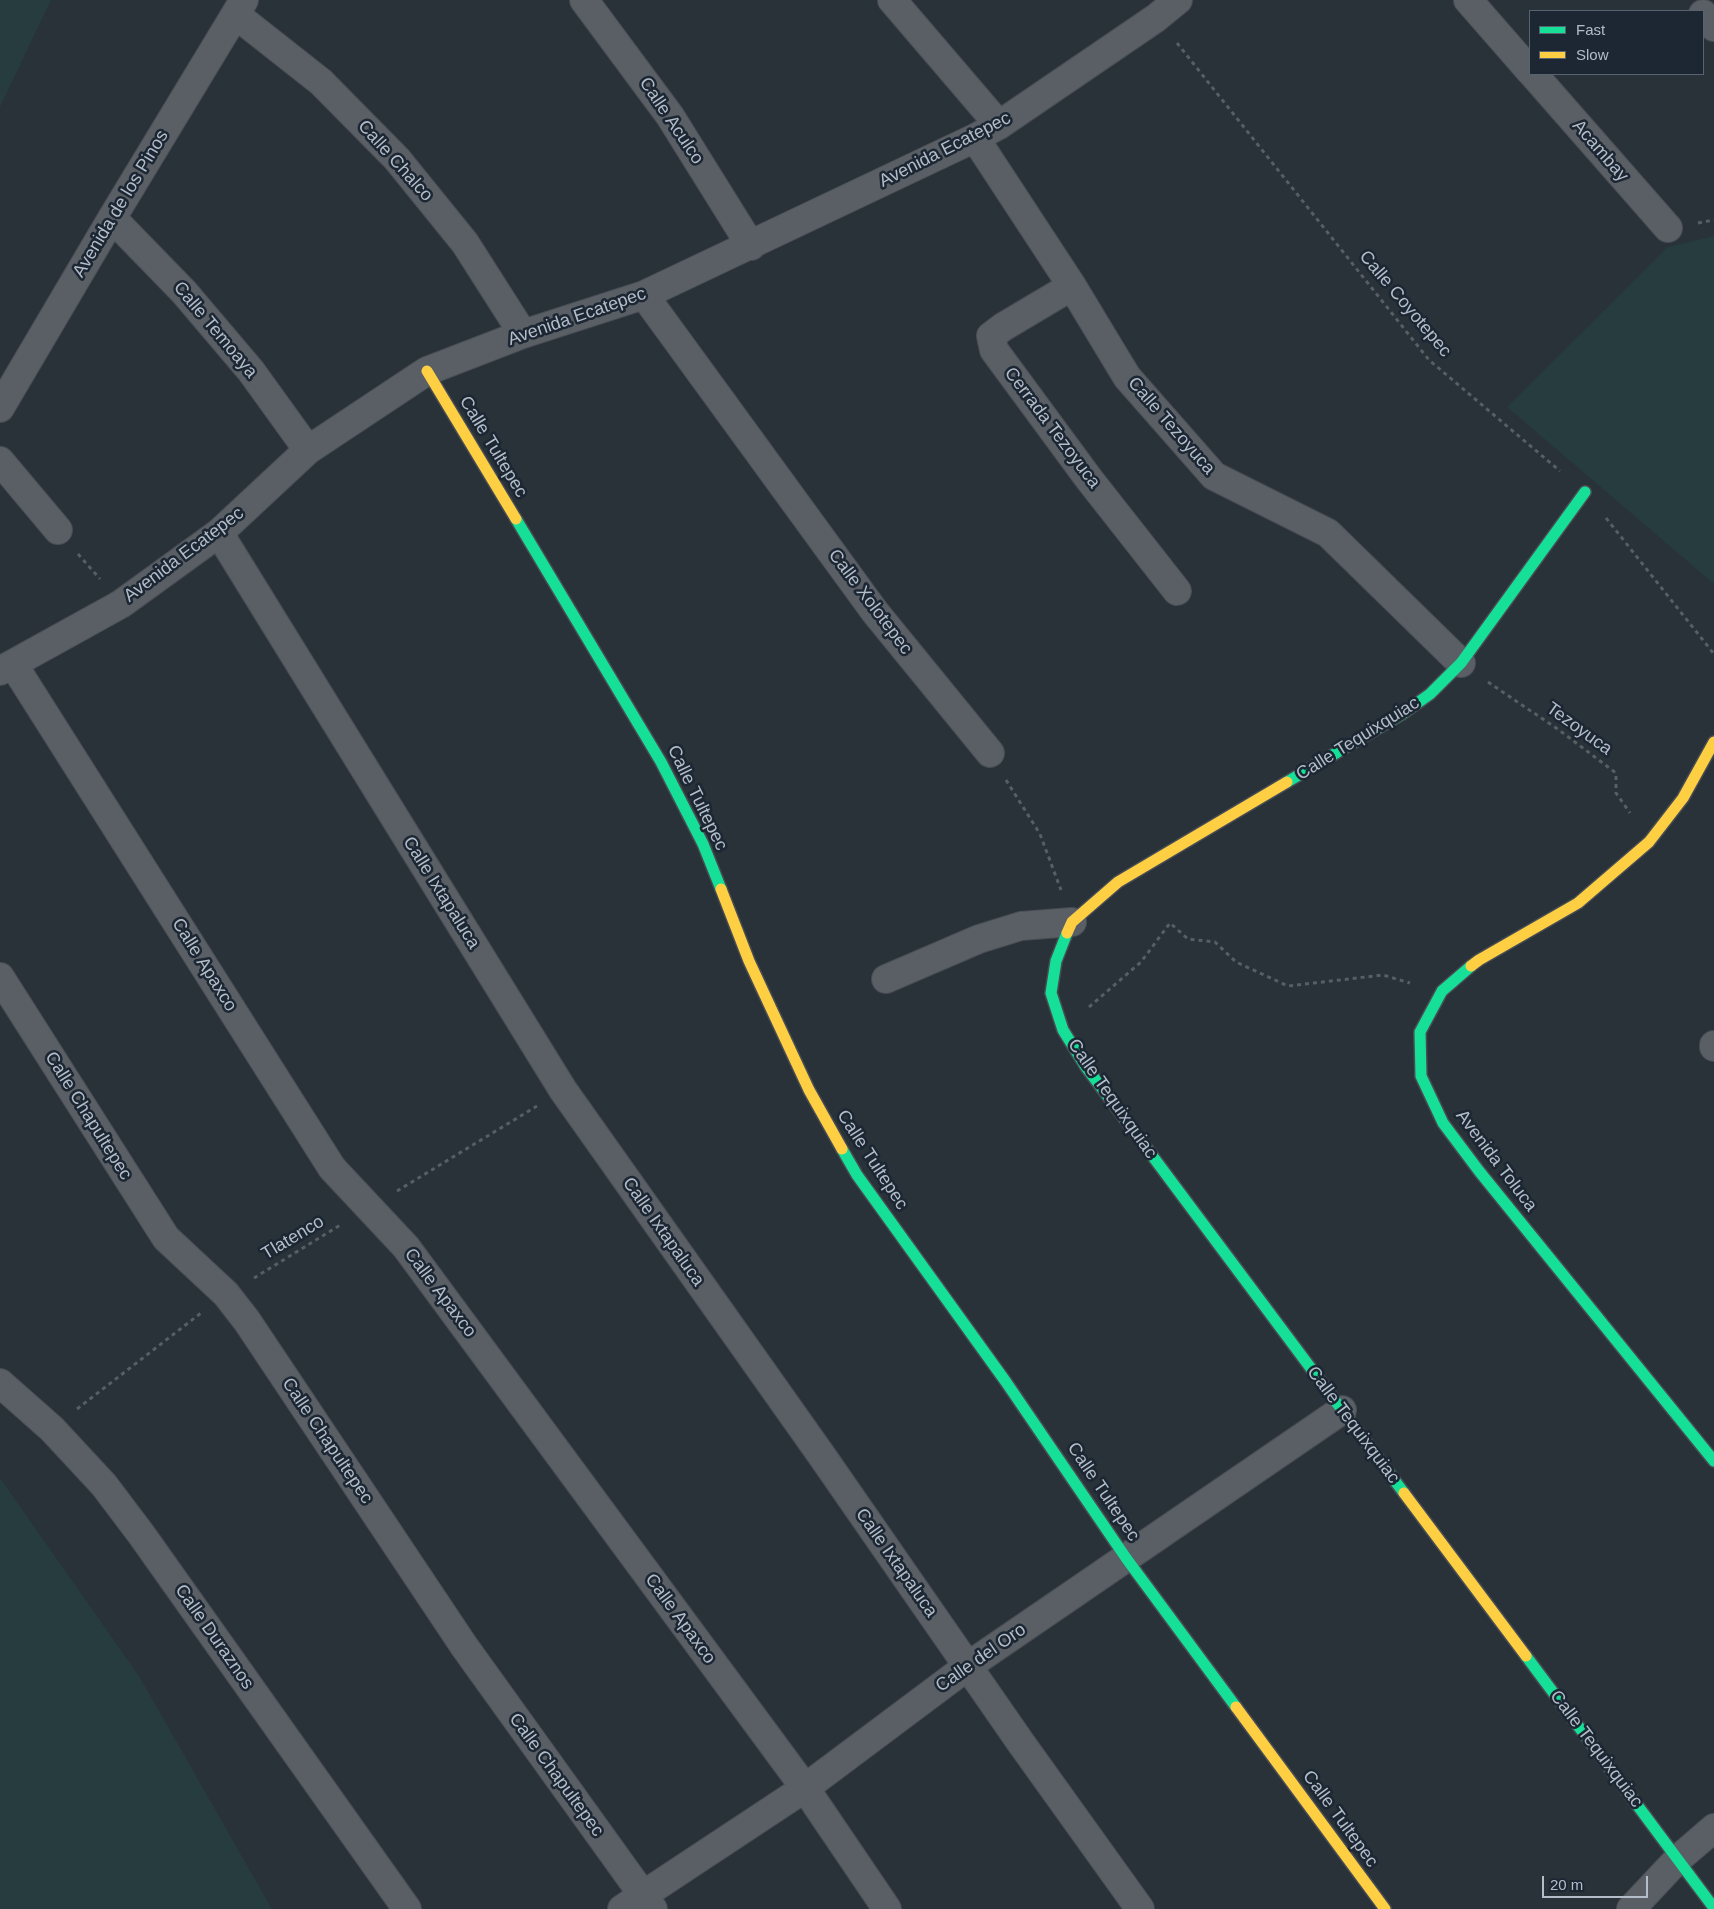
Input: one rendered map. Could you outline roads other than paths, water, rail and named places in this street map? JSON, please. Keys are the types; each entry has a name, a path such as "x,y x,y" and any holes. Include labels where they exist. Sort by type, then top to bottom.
{"street":[{"name":"Calle Aculco","path":"584,0 670,116 751,246"},
{"path":"892,0 999,125"},
{"name":"Avenida Ecatepec","path":"7,668 121,604 219,533 308,450 427,371 523,334 644,295 751,246 975,138 999,125 1156,18 1178,0"},
{"name":"Acambay","path":"1468,0 1529,70"},
{"path":"1690,0 1699,10"},
{"name":"Avenida de los Pinos","path":"0,408 240,7"},
{"name":"Calle Chalco","path":"240,7 321,82 397,159 465,243 523,334"},
{"path":"1704,15 1714,27"},
{"name":"Acambay","path":"1534,75 1668,228"},
{"name":"Calle Tezoyuca","path":"975,138 1072,286 1127,377 1214,476 1328,533 1461,663"},
{"name":"Calle Temoaya","path":"112,218 190,299 251,371 308,450"},
{"name":"Cerrada Tezoyuca","path":"1072,286 1003,327 992,336 994,350 1089,479 1177,591"},
{"name":"Calle Xolotepec","path":"644,295 875,612 990,754"},
{"name":"Calle Tultepec","path":"427,371 661,762 703,844 749,961 809,1090 857,1175 1006,1382 1126,1558 1385,1909"},
{"path":"0,461 58,530"},
{"name":"Calle Tequixquiac","path":"1585,492 1461,663 1430,694 1402,714 1118,882 1072,922 1056,961 1052,993 1063,1030 1086,1067 1714,1908"},
{"name":"Calle Ixtapaluca","path":"219,533 563,1090 1140,1909"},
{"name":"Calle Apaxco","path":"7,668 332,1168 406,1247 805,1788 887,1909"},
{"name":"Avenida Toluca","path":"1714,742 1683,798 1649,842 1578,903 1479,960 1442,991 1420,1032 1421,1076 1443,1123 1478,1170 1714,1461"},
{"path":"886,979 979,939 1021,926 1072,922"},
{"name":"Calle Chapultepec","path":"0,977 166,1238 226,1294 247,1321 639,1904"},
{"name":"Calle Duraznos","path":"0,1383 52,1429 104,1485 141,1534 407,1909"},
{"name":"Calle del Oro","path":"639,1904 805,1788 968,1666 1342,1410"},
{"path":"1630,1909 1678,1859 1714,1828"}]}
